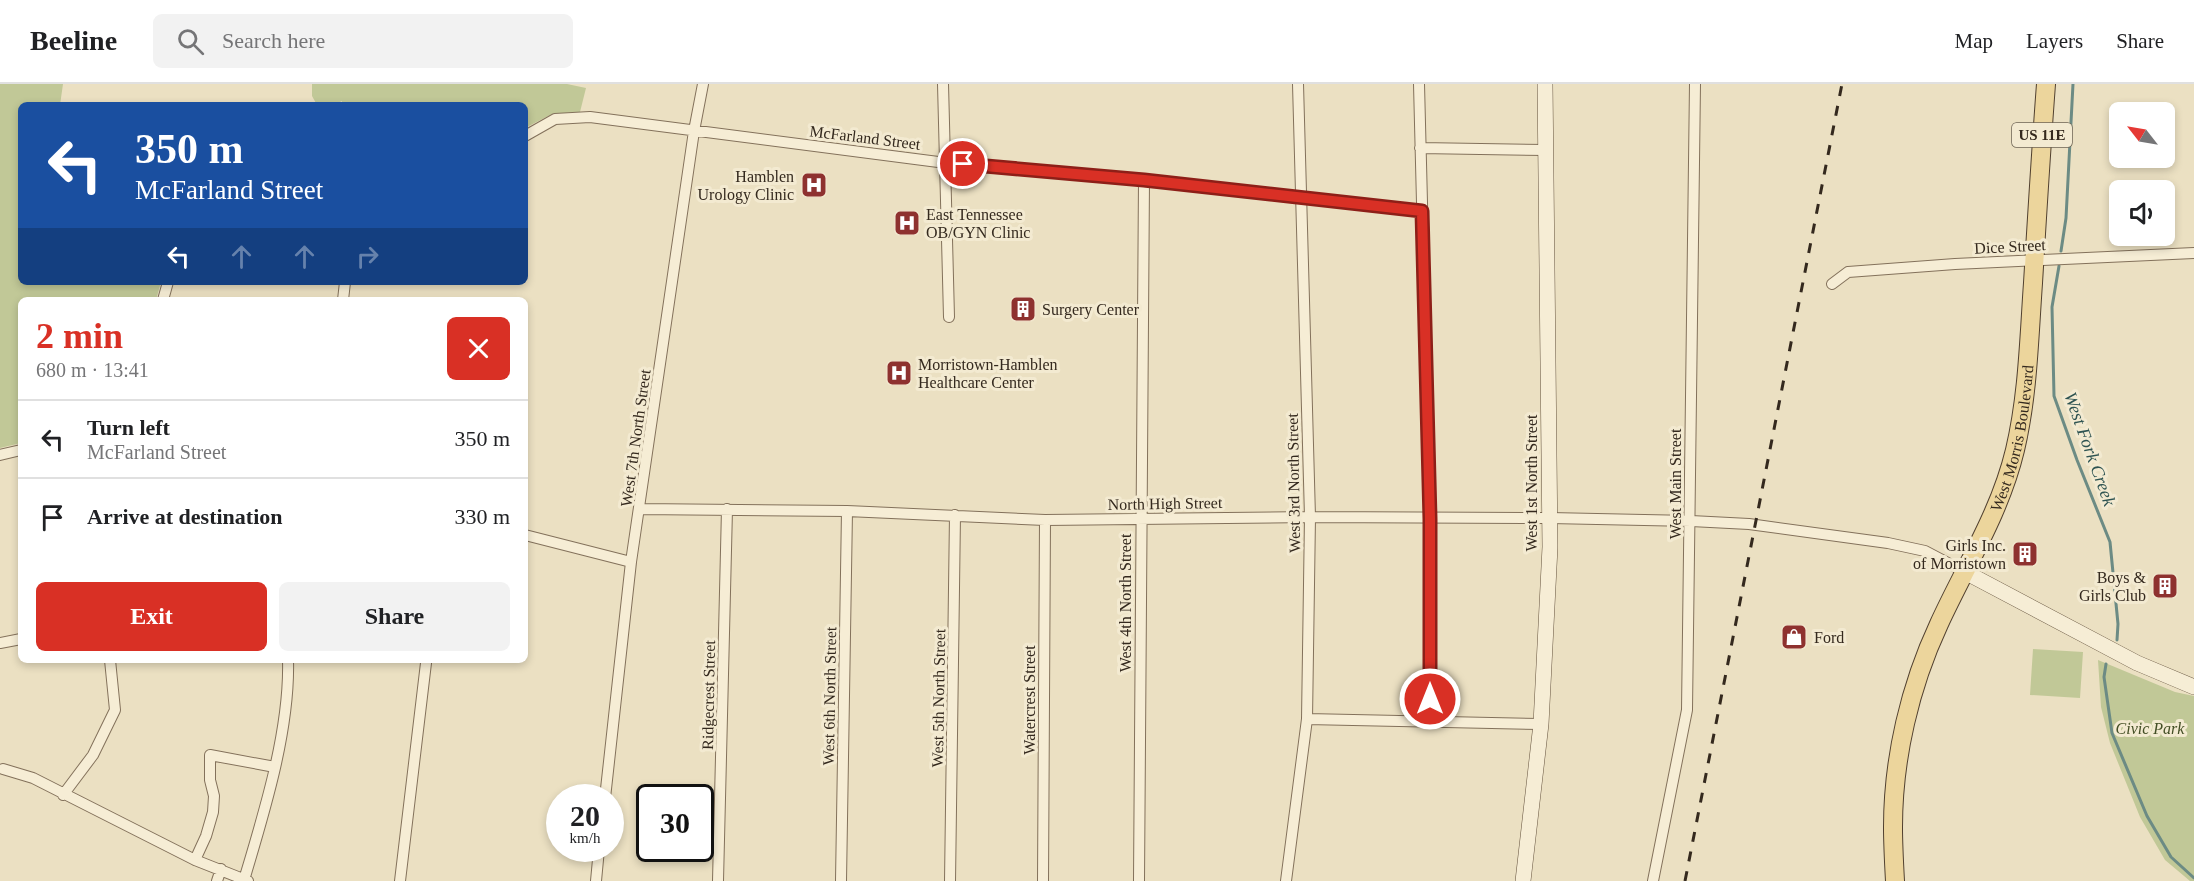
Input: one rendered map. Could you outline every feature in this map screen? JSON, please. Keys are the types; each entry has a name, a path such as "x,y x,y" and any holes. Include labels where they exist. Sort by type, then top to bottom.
{"main road":[{"name":"West 1st North Street","path":"1523,881 1541,724 1548,622 1550,518 1545,84"},
{"name":"West Morris Boulevard","path":"1895,881 1893,826 1898,761 1911,699 1938,626 1993,514 2015,451 2025,394 2046,84"},
{"path":"1965,572 2138,663 2194,687"}],"street":[{"name":"West 7th North Street","path":"607,784 631,562 694,131 703,84"},
{"path":"943,84 949,317"},
{"name":"West 3rd North Street","path":"1286,881 1307,719 1310,517 1298,84"},
{"path":"1419,84 1430,519 1430,722"},
{"name":"West Main Street","path":"1653,881 1687,710 1695,84"},
{"name":"McFarland Street","path":"528,134 555,119 590,117 946,163 1144,180 1422,211"},
{"path":"1420,148 1546,150"},
{"name":"West 4th North Street","path":"1139,881 1144,180"},
{"name":"Dice Street","path":"1833,284 1848,272 2194,253"},
{"path":"0,455 18,451"},
{"name":"North High Street","path":"640,509 847,511 1045,520 1310,517 1690,521 1749,524 1887,543 1925,551 1965,572"},
{"name":"Ridgecrest Street","path":"718,881 727,509"},
{"name":"West 6th North Street","path":"841,881 847,511"},
{"name":"West 5th North Street","path":"950,881 956,515"},
{"name":"Watercrest Street","path":"1043,881 1045,520"},
{"path":"528,536 631,562"},
{"path":"0,644 18,640"},
{"path":"63,795 93,755 115,710 110,663"},
{"path":"1,766 33,778 195,860 246,880 275,767 288,684 288,663"},
{"path":"400,881 426,663"},
{"path":"1307,719 1541,724"},
{"path":"195,860 213,812 214,796 210,780 210,755 275,767"},
{"path":"596,881 598,862"},
{"path":"217,881 221,869"}],"green space":[{"path":"0,84 63,84 60,102 18,102 18,285 160,285 157,297 18,297 18,444 0,448"},
{"path":"312,84 567,84 586,88 580,112 552,114 528,126 528,102 315,102 312,96"},
{"path":"2033,649 2083,652 2080,698 2030,695"},
{"name":"Civic Park","path":"2098,660 2175,692 2194,696 2194,881 2190,881 2165,860 2140,817 2110,743 2101,707"}],"waterway":[{"name":"West Fork Creek","path":"2061,251 2066,218 2073,84"},
{"name":"West Fork Creek","path":"2059,266 2052,307 2054,396 2110,542 2118,624 2117,640"},
{"name":"West Fork Creek","path":"2106,664 2104,677 2112,733 2147,816 2171,857 2194,878"}],"railway":[{"path":"1685,881 1842,84"}],"place":[{"name":"Hamblen Urology Clinic","path":"814,185"},
{"name":"East Tennessee OB/GYN Clinic","path":"907,223"},
{"name":"Surgery Center","path":"1023,309"},
{"name":"Morristown-Hamblen Healthcare Center","path":"899,373"},
{"name":"Girls Inc. of Morristown","path":"2025,554"},
{"name":"Boys & Girls Club","path":"2165,586"},
{"name":"Ford","path":"1794,637"}],"route":[{"path":"963,164 1144,180 1422,211 1430,519 1430,699"}]}
